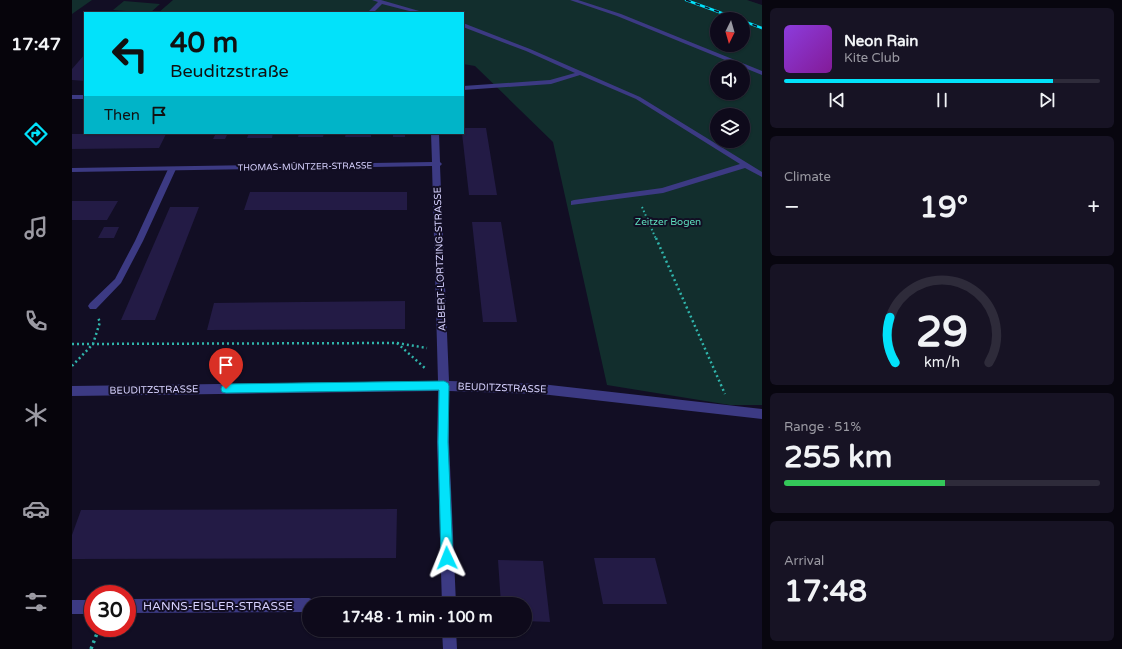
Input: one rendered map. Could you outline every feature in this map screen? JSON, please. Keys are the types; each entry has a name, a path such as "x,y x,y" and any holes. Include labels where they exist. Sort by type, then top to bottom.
{"street":[{"path":"573,0 620,15 762,72"},
{"path":"371,12 378,1 419,12"},
{"path":"464,25 528,50 638,98 762,176"},
{"path":"464,88 551,82 581,73"},
{"path":"72,97 84,97"},
{"name":"ALBERT-LORTZING-STRASSE","path":"435,134 438,164 444,386 443,442 449,597"},
{"name":"THOMAS-MÜNTZER-STRASSE","path":"72,170 438,164"},
{"path":"574,203 663,190 746,165"},
{"path":"93,306 118,281 172,169"},
{"name":"BEUDITZSTRASSE","path":"72,391 444,386 541,389 762,414"},
{"name":"HANNS-EISLER-STRASSE","path":"136,606 302,605"},
{"path":"72,607 84,607"},
{"path":"449,637 450,649"}],"path":[{"path":"636,194 733,411"},
{"path":"72,366 93,344 100,322 93,306"},
{"path":"72,344 397,343 443,350"},
{"path":"397,343 444,386"},
{"path":"91,649 96,637"}],"green space":[{"path":"72,0 92,0 72,14"},
{"name":"Zeitzer Bogen","path":"173,0 747,0 762,5 762,405 730,405 607,385 553,142 475,66 464,64 464,12 159,12"},
{"path":"124,1 160,4 151,12 113,10"}],"building":[{"path":"84,55 84,81 72,80 72,69"},
{"path":"464,128 486,128 497,195 469,195 462,134 464,134"},
{"path":"72,134 166,134 159,148 72,149"},
{"path":"216,134 228,134 225,139 213,139"},
{"path":"249,134 273,134 272,138 247,138"},
{"path":"299,134 324,134 323,137 298,137"},
{"path":"346,134 371,134 371,137 345,137"},
{"path":"393,134 405,134 405,137 393,137"},
{"path":"250,192 407,192 407,210 244,210"},
{"path":"72,201 118,201 107,220 72,220"},
{"path":"170,207 199,207 155,320 121,320"},
{"path":"472,222 501,222 517,322 483,322"},
{"path":"104,227 119,227 114,238 98,238"},
{"path":"405,301 405,329 207,330 214,303"},
{"path":"397,509 396,558 72,559 72,535 81,510"},
{"path":"594,558 655,558 667,604 603,604"},
{"path":"498,560 543,561 550,622 532,621 532,597 501,597"}],"railway":[{"path":"686,0 719,12"},
{"path":"750,24 762,28"}],"route":[{"path":"226,389 444,386 443,442 447,558"}]}
